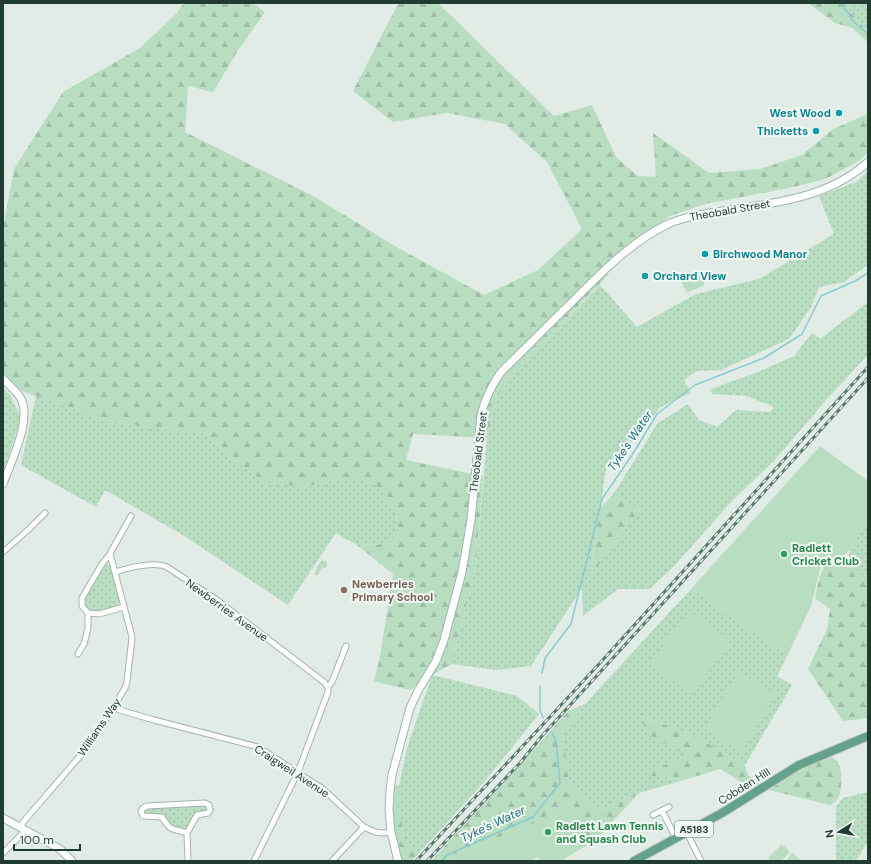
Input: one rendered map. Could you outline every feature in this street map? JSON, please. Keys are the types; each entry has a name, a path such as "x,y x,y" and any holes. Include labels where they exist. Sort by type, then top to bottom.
{"main road":[{"name":"Cobden Hill","path":"634,861 722,813 799,765 868,736"}],"street":[{"name":"Theobald Street","path":"398,861 391,832 389,810 392,775 410,708 418,691 436,661 450,618 468,540 481,414 486,397 495,380 501,372 604,270 651,234 668,224 686,217 705,213 784,201 828,188 849,176 868,162"},
{"path":"3,379 20,397 24,406 25,418 23,430 3,484"},
{"path":"3,552 45,513"},
{"path":"78,654 84,644 88,628 88,613 82,606 82,598 102,564 110,554 131,516"},
{"name":"Williams Way","path":"3,852 23,830 24,822 87,748 125,688 132,638 110,554"},
{"name":"Newberries Avenue","path":"115,572 135,566 160,565 167,567 217,600 324,682 328,687"},
{"path":"88,613 99,614 124,607"},
{"path":"254,861 298,772 328,692 328,687 332,682 346,646"},
{"name":"Craigweil Avenue","path":"113,708 258,747 298,772 332,797 364,827 382,834 391,832"},
{"path":"187,833 172,829 162,817 143,816 141,812 142,809 147,806 208,803 210,807 208,813 197,815 187,833 188,861"},
{"path":"653,815 669,807"},
{"path":"662,811 676,838"},
{"path":"3,818 60,849 72,861"},
{"path":"332,861 364,827"},
{"path":"687,833 701,861"}],"green space":[{"path":"184,3 253,3 265,12 237,52 213,92 188,86 185,132 315,197 400,249 484,295 538,270 582,229 547,162 505,124 447,113 393,122 353,91 398,4 396,3 438,3 554,116 592,105 616,157 638,176 656,177 653,133 709,173 760,169 802,155 833,129 868,114 868,153 856,163 825,179 789,188 705,204 670,216 633,243 603,268 608,275 543,343 497,396 487,438 413,434 406,460 483,476 476,566 452,664 410,690 374,681 380,657 393,574 357,545 386,544 395,533 397,514 376,485 356,477 302,487 263,482 203,434 109,422 22,391 3,373 3,228 14,169 63,92 140,48 176,14"},
{"path":"808,3 844,3 855,18 868,31 868,43 853,28 835,23"},
{"path":"844,3 868,3 868,31 855,18"},
{"path":"868,171 868,265 844,282 819,287 811,307 789,339 721,370 697,371 684,380 691,393 660,407 637,437 607,464 589,576 640,510 613,495 657,424 688,404 699,420 717,427 736,410 770,412 774,407 747,396 712,394 711,389 758,372 794,356 812,333 820,339 868,302 868,355 827,399 775,460 732,501 674,566 650,589 618,589 583,616 582,588 531,666 496,670 452,664 476,566 487,438 497,396 543,343 600,285 637,327 696,294 759,279 834,234 819,196 856,182"},
{"path":"700,274 705,285 686,293 682,282"},
{"path":"3,388 10,395 21,418 3,473"},
{"path":"36,396 109,422 203,434 263,482 302,487 356,477 376,485 397,513 395,533 386,544 357,545 336,533 288,605 186,537 105,490 96,507 21,465"},
{"name":"Radlett Cricket Club","path":"820,446 868,481 868,520 850,550 840,558 822,561 811,606 787,656 691,589"},
{"path":"613,495 640,510 589,577 600,508"},
{"path":"868,520 868,574 862,574 848,563 850,550"},
{"path":"322,560 327,562 327,565 325,568 322,567 317,576 315,575 316,569"},
{"path":"825,563 848,563 862,574 868,574 868,718 843,721 808,669 827,629 830,609 815,598 819,579"},
{"path":"107,564 111,566 120,602 118,606 101,612 92,611 84,606 84,596 104,565"},
{"path":"691,589 787,656 777,676 792,685 745,765 693,735 641,716 649,737 687,750 685,757 649,771 650,776 684,780 639,793 599,810 570,786 563,735 585,704"},
{"path":"689,610 731,641 691,695 650,664"},
{"path":"739,671 776,694 742,752 704,729"},
{"path":"432,675 517,696 539,714 485,781 418,854 404,838 399,808 399,786 407,748"},
{"path":"585,704 563,735 570,786 599,810 639,793 602,833 587,845 580,821 552,812 540,821 444,859 443,861 431,861 568,711"},
{"path":"640,716 693,735 745,765 748,775 760,784 752,789 720,769 684,780 650,776 649,771 685,757 686,751 649,737"},
{"path":"828,755 835,759 838,763 841,773 839,797 833,804 830,805 769,790 790,775"},
{"path":"393,785 399,786 399,808 404,838 418,854 412,861 402,861 399,852 394,823"},
{"path":"868,792 868,841 856,861 836,861 836,807 843,798"},
{"path":"208,805 207,811 198,813 190,824 182,830 174,828 164,816 146,816 142,811 144,808"},
{"name":"Radlett Lawn Tennis and Squash Club","path":"568,809 581,821 587,845 561,861 540,861 538,857 531,861 443,861 444,859 540,821 552,812"},
{"path":"782,844 790,852 781,861 770,861 768,858"},
{"path":"793,853 801,861 785,861"}],"waterway":[{"path":"843,3 845,6 844,8 851,16 852,20 868,34"},
{"name":"Tyke's Water","path":"542,673 545,658 571,624 602,499 634,452 657,414 695,385 764,358 802,334 821,296 855,281 868,273"},
{"name":"Tyke's Water","path":"540,686 540,710 543,718"},
{"name":"Tyke's Water","path":"442,861 447,855 533,817 560,783 556,741 552,733"}],"railway":[{"path":"416,861 600,663 868,367"},
{"path":"427,861 520,763 541,737 868,378"}],"place":[{"name":"West Wood","path":"839,113"},
{"name":"Thicketts","path":"816,131"},
{"name":"Birchwood Manor","path":"705,254"},
{"name":"Orchard View","path":"645,276"},
{"name":"Radlett Cricket Club","path":"784,554"},
{"name":"Newberries Primary School","path":"344,590"},
{"name":"Radlett Lawn Tennis and Squash Club","path":"548,832"}]}
